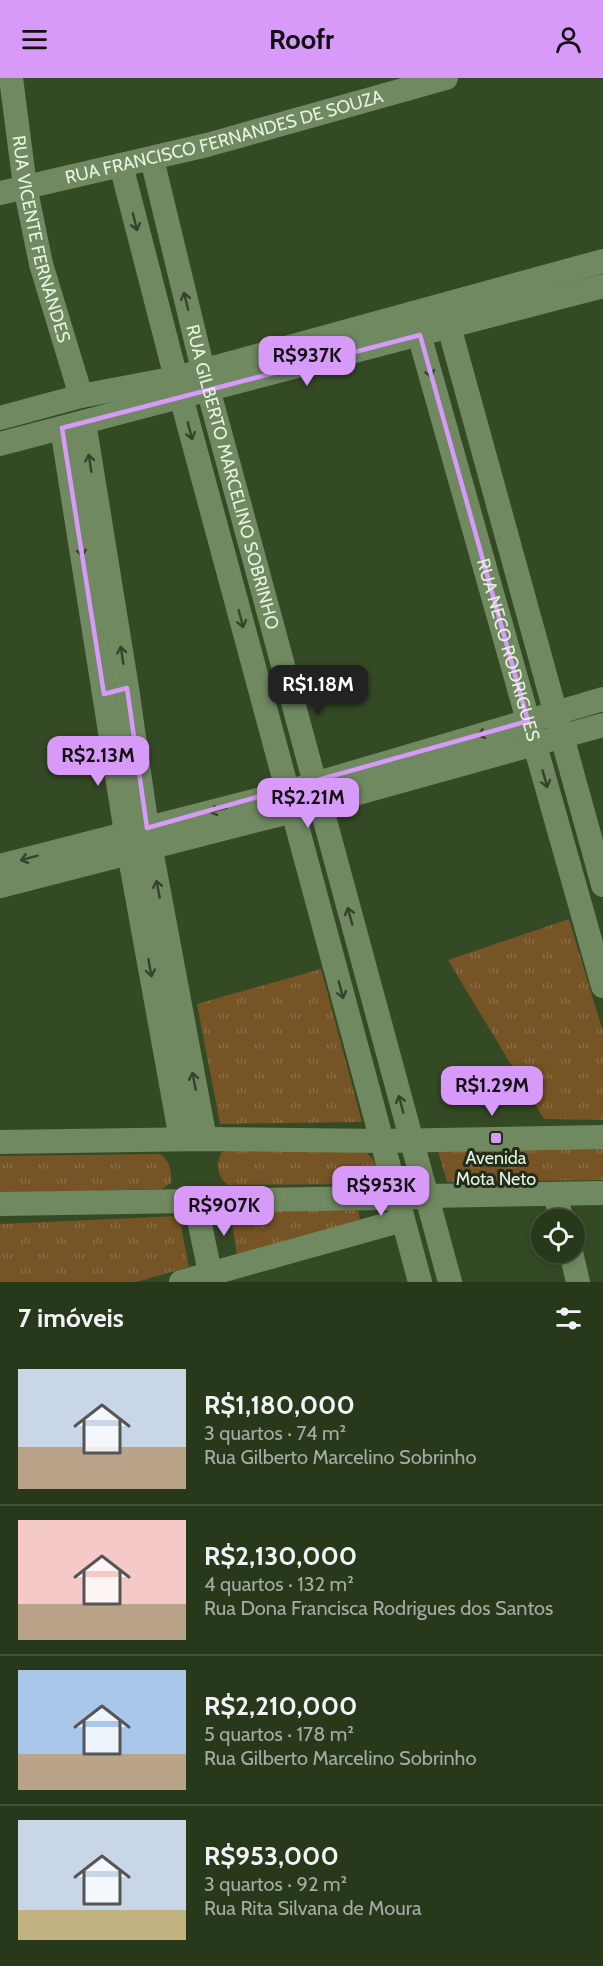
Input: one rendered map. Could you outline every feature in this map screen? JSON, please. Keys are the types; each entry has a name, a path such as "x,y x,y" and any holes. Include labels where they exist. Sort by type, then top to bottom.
{"street":[{"name":"RUA VICENTE FERNANDES","path":"11,78 25,186 41,264 81,396"},
{"name":"RUA FRANCISCO FERNANDES DE SOUZA","path":"0,193 152,159 446,78"},
{"name":"RUA GILBERTO MARCELINO SOBRINHO","path":"152,159 205,381 450,1282"},
{"name":"RUA GILBERTO MARCELINO SOBRINHO","path":"121,165 178,388 420,1282"},
{"path":"446,316 603,261"},
{"path":"0,444 73,425 178,388 446,316 603,286"},
{"name":"RUA NECO RODRIGUES","path":"446,316 603,885"},
{"name":"RUA NECO RODRIGUES","path":"416,324 603,986"},
{"path":"0,418 81,396 178,388"},
{"path":"73,425 138,840 193,1139"},
{"path":"466,501 495,492"},
{"path":"0,866 138,840 317,794 559,724 603,699"},
{"path":"559,724 603,725"},
{"path":"0,886 138,840"},
{"path":"0,1142 193,1139 382,1141 603,1137"},
{"path":"181,1282 212,1278 400,1210 426,1196 603,1193"},
{"path":"555,1195 559,1209"},
{"path":"0,1204 391,1197 400,1210"},
{"path":"195,1200 212,1278"},
{"path":"574,1263 578,1282"}],"highlighted area":[{"path":"420,335 528,721 147,828 127,688 104,694 62,428"}],"green space":[{"path":"569,919 603,1032 603,1120 544,1119 448,960"},
{"path":"321,969 362,1122 220,1124 197,1004"},
{"path":"603,1147 603,1180 447,1182 437,1148"},
{"path":"363,1148 375,1162 378,1171 369,1184 228,1185 221,1178 218,1170 218,1161 222,1152 231,1150"},
{"path":"160,1154 168,1163 171,1175 171,1183 162,1189 0,1193 0,1156"},
{"path":"358,1208 360,1221 237,1255 230,1212"},
{"path":"179,1216 189,1267 136,1282 0,1282 0,1224"}],"place":[{"name":"Avenida Mota Neto","path":"496,1138"}]}
